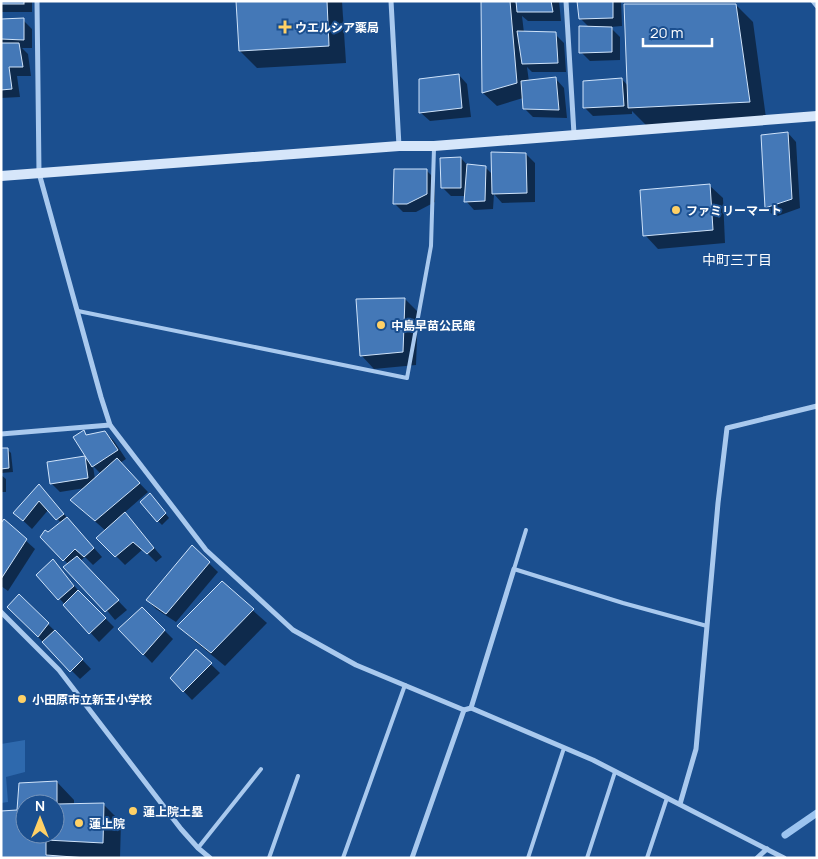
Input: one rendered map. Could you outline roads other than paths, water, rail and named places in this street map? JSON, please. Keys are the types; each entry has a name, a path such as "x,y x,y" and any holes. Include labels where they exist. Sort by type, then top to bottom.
{"street":[{"path":"37,1 39,173 110,425 206,550 292,630 356,665 464,710 471,708 564,748 680,804 784,858"},
{"path":"391,1 399,146"},
{"path":"566,1 574,134"},
{"path":"813,1 817,6"},
{"path":"1,176 399,146 434,146 817,116"},
{"path":"680,804 696,749 727,428 817,406"},
{"path":"1,434 110,425"},
{"path":"471,708 514,569"},
{"path":"1,612 59,670 176,821 198,848 210,858"},
{"path":"412,858 464,710"},
{"path":"757,858 767,849"}],"lane":[{"path":"78,311 407,378 431,246 434,146"},
{"path":"526,530 514,569 623,604 707,626"},
{"path":"343,858 405,685"},
{"path":"528,858 564,748"},
{"path":"198,848 261,769"},
{"path":"587,858 615,772"},
{"path":"269,858 298,776"},
{"path":"647,858 667,798"}],"waterway":[{"path":"785,835 817,813"}],"place":[{"name":"ウエルシア薬局","path":"285,27"},
{"name":"ファミリーマート","path":"676,210"},
{"name":"中島早苗公民館","path":"381,325"},
{"name":"小田原市立新玉小学校","path":"22,699"},
{"name":"蓮上院土塁","path":"133,811"},
{"name":"蓮上院","path":"79,823"}],"district":[{"name":"中町三丁目","path":"737,259"}]}
